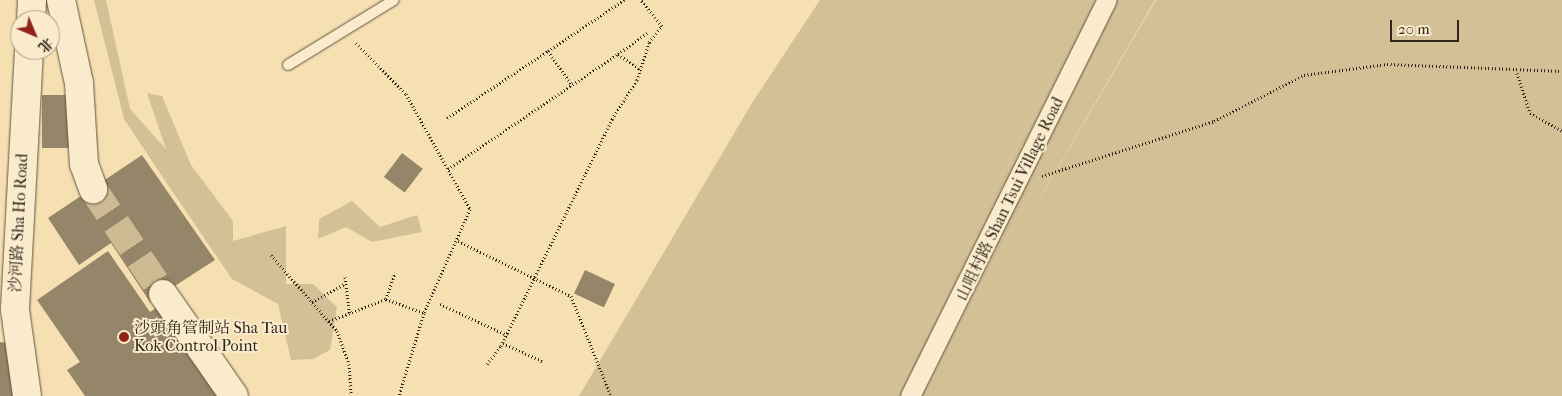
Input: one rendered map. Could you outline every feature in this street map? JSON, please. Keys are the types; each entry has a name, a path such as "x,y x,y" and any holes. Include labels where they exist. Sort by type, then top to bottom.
{"main road":[{"path":"61,0 79,83 84,164 93,189"},
{"name":"沙河路 Sha Ho Road","path":"27,396 15,309 29,60"},
{"path":"163,294 234,396"}],"street":[{"name":"山咀村路 Shan Tsui Village Road","path":"910,396 1018,184 1107,0"}],"lane":[{"path":"288,65 394,0"}],"path":[{"path":"447,118 624,0"},
{"path":"487,364 503,343 536,279 612,119 641,70 649,42 662,26 641,0"},
{"path":"345,31 406,94 470,209 458,241 424,313 399,396"},
{"path":"448,169 647,33"},
{"path":"548,51 572,86"},
{"path":"618,54 641,70"},
{"path":"1018,184 1214,120 1304,75 1387,64 1517,73 1562,71"},
{"path":"1517,73 1530,112 1562,131"},
{"path":"458,241 572,296 610,396"},
{"path":"271,255 328,321 349,364 351,396"},
{"path":"386,299 395,273"},
{"path":"345,277 350,315"},
{"path":"312,302 345,284"},
{"path":"328,321 350,315 386,299 424,313"},
{"path":"440,304 507,335"},
{"path":"503,343 542,361"}],"shaded area":[{"path":"94,0 106,0 130,109 166,149 147,93 162,96 191,165 233,221 233,241 286,226 286,284 313,284 337,307 330,350 313,359 291,360 278,304 232,279 166,182 124,119"},
{"path":"820,0 1155,0 990,284 1156,0 1562,0 1562,396 579,396 752,103"},
{"path":"352,201 380,227 417,215 422,232 372,242 346,227 318,239 319,219"}],"building":[{"path":"42,95 73,95 73,148 42,148"},
{"path":"402,153 423,169 405,193 384,177"},
{"path":"142,155 215,260 150,302 111,243 79,265 48,218"},
{"name":"沙頭角管制站 Sha Tau Kok Control Point","path":"108,251 150,312 162,304 224,396 85,396 67,370 80,362 37,300"},
{"path":"585,270 615,284 604,308 574,294"},
{"path":"0,342 34,345 29,396 0,396"}],"tunnel":[{"path":"93,189 163,294"}],"place":[{"name":"沙頭角管制站 Sha Tau Kok Control Point","path":"124,337"}]}
